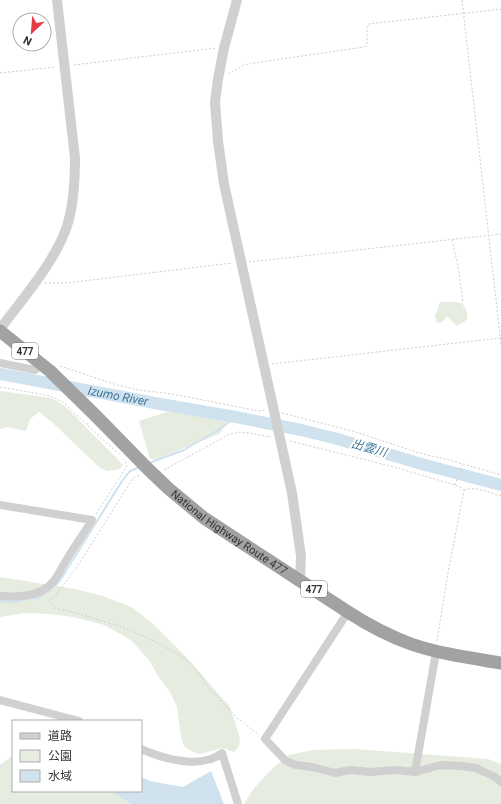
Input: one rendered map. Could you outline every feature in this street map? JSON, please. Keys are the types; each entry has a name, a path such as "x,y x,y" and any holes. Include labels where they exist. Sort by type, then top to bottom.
{"highway":[{"name":"National Highway Route 477","path":"0,330 46,368 83,404 91,420 139,460 145,473 169,489 204,518 348,612 389,635 436,651 501,663"}],"street":[{"path":"0,330 50,260 60,242 67,226 74,194 75,158 56,0"},
{"path":"237,0 224,48 218,79 216,102 218,141 224,184 292,493 301,556 300,580"},
{"path":"0,363 35,370 46,368"},
{"path":"0,505 92,520 56,578 44,590 31,595 13,597 0,596"},
{"path":"348,612 265,739 286,762 335,773 350,770 370,772 396,770 415,772 441,765 461,766 476,768 495,777 501,782"},
{"path":"415,772 436,651"},
{"path":"0,700 75,720"},
{"path":"142,749 160,756 183,761 213,759 222,752 238,804"}],"path":[{"path":"462,0 501,344"},
{"path":"218,79 244,65 364,47 367,44 367,29 369,24 501,9"},
{"path":"0,73 224,48"},
{"path":"34,283 66,283 501,234"},
{"path":"452,239 458,266 463,303"},
{"path":"264,365 500,338"},
{"path":"46,368 56,365 117,385 140,390 172,394 274,412 356,432 419,453 501,475"},
{"path":"0,387 51,396 64,403 91,420 123,458 127,466 92,520"},
{"path":"163,470 228,435 238,432 286,440 455,485 464,490"},
{"path":"455,485 462,464"},
{"path":"145,473 133,478 79,564 58,592 49,601 55,608 125,628 158,643 181,656 194,667 209,688 237,718 265,739"},
{"path":"464,490 473,488 501,496"},
{"path":"436,651 448,572 464,490"}],"green space":[{"path":"440,302 462,303 466,310 467,319 462,324 457,326 447,316 442,322 437,323 435,316"},
{"path":"0,391 52,398 66,407 123,465 120,469 107,471 99,467 51,421 39,412 30,419 26,431 7,427 0,429"},
{"path":"167,412 229,421 219,434 157,459 150,459 139,421"},
{"path":"0,577 75,589 103,596 131,607 152,623 187,658 230,707 240,738 239,746 234,752 223,748 199,754 184,746 177,707 170,692 158,676 149,660 131,640 104,625 74,617 50,614 25,613 0,617"},
{"path":"355,749 488,759 501,764 501,804 244,804 255,787 271,770 289,755 313,750"},
{"path":"12,756 12,792 142,792 152,804 0,804 0,765"}],"water":[{"path":"211,771 224,804 132,804 114,792 142,792 142,777 150,781 183,787"}],"waterway":[{"name":"出雲川","path":"0,374 301,430 501,485"},
{"path":"149,463 184,450 218,430 236,417"},
{"path":"55,586 61,579 122,481 130,471 140,467"},
{"path":"0,601 12,602 40,597 50,590"}],"water label":[{"name":"Izumo River","path":"118,396"}]}
